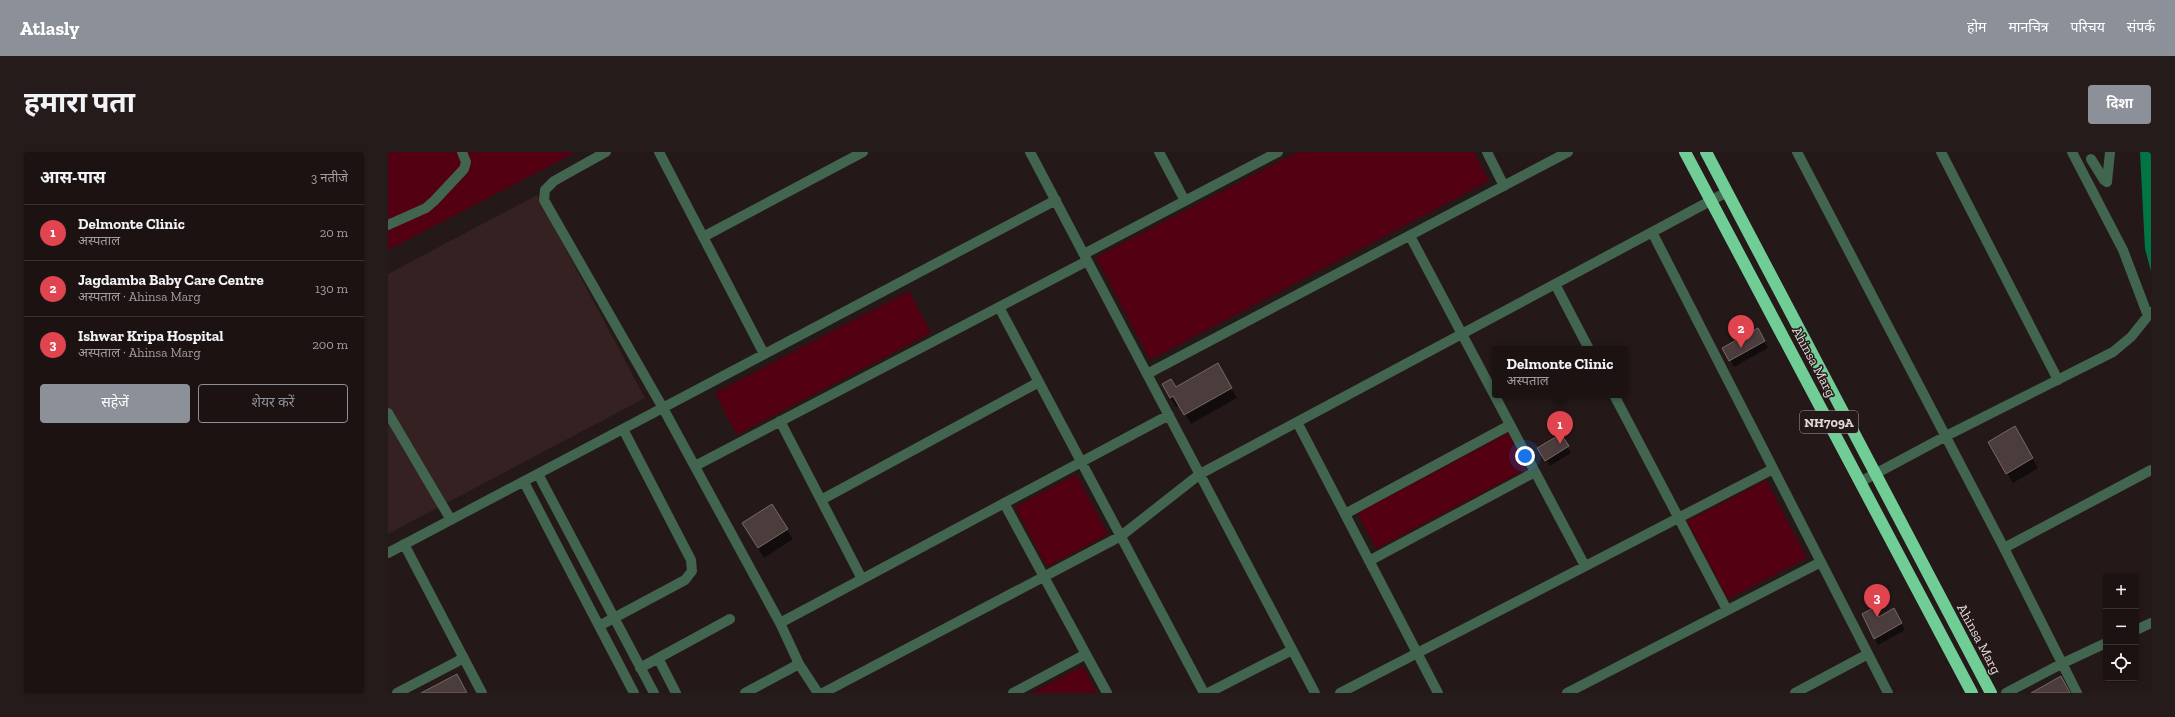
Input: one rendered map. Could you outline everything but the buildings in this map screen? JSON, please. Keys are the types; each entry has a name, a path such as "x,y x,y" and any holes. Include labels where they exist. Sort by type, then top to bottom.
{"highway":[{"name":"Ahinsa Marg","path":"1685,152 1972,693"},
{"name":"Ahinsa Marg","path":"1706,152 1991,693"}],"street":[{"path":"388,225 426,208 434,201 464,169 466,162 462,152"},
{"path":"606,152 554,181 545,190 544,200 663,408 780,623 799,664 818,693"},
{"path":"659,152 764,354"},
{"path":"703,237 863,152"},
{"path":"1030,152 1315,693"},
{"path":"1160,152 1185,201"},
{"path":"1487,152 1504,186"},
{"path":"1147,374 1568,152"},
{"path":"1941,152 2058,380"},
{"path":"1860,482 1946,436 2122,346 2149,314 2123,250 2072,152"},
{"path":"2091,159 2104,180 2108,182 2110,152"},
{"path":"695,466 999,307 1185,201 1275,153"},
{"path":"1801,154 2077,693"},
{"path":"823,693 1121,536 1200,474 1727,192"},
{"path":"388,553 1056,200"},
{"path":"1652,232 1888,693"},
{"path":"1410,236 1492,391"},
{"path":"1555,284 1587,346"},
{"path":"999,307 1204,693"},
{"path":"821,500 1039,382"},
{"path":"1496,398 1585,566"},
{"path":"1616,398 1727,610"},
{"path":"388,413 451,520"},
{"path":"780,623 1169,415"},
{"path":"780,421 862,579"},
{"path":"1298,422 1438,693"},
{"path":"1345,514 1510,425"},
{"path":"599,626 686,580 692,571 691,560 623,430"},
{"path":"1340,693 1773,469"},
{"path":"2004,548 2151,470"},
{"path":"1370,560 1535,472"},
{"path":"538,474 654,693"},
{"path":"524,482 634,693"},
{"path":"1004,503 1107,693"},
{"path":"404,544 482,693"},
{"path":"1566,693 1821,562"},
{"path":"640,668 730,619"},
{"path":"2139,629 2151,623"},
{"path":"2006,693 2103,644"},
{"path":"1208,693 1292,650"},
{"path":"1013,693 1086,654"},
{"path":"1795,693 1868,654"},
{"path":"397,693 464,658"},
{"path":"658,658 676,693"},
{"path":"744,693 799,664"}],"shaded area":[{"path":"388,152 576,152 388,250"},
{"path":"1297,152 1474,152 1489,181 1150,360 1096,257"},
{"path":"2140,152 2151,152 2151,271 2145,249"},
{"path":"537,195 645,398 388,534 388,274"},
{"path":"909,291 931,333 737,435 715,393"},
{"path":"1508,433 1527,469 1376,549 1357,513"},
{"path":"1076,474 1108,534 1047,567 1015,507"},
{"path":"1766,480 1807,558 1728,599 1687,521"},
{"path":"1083,666 1097,693 1031,693"}],"place":[{"name":"Jagdamba Baby Care Centre","path":"1741,348"},
{"name":"Delmonte Clinic","path":"1560,444"},
{"name":"Ishwar Kripa Hospital","path":"1877,617"}]}
